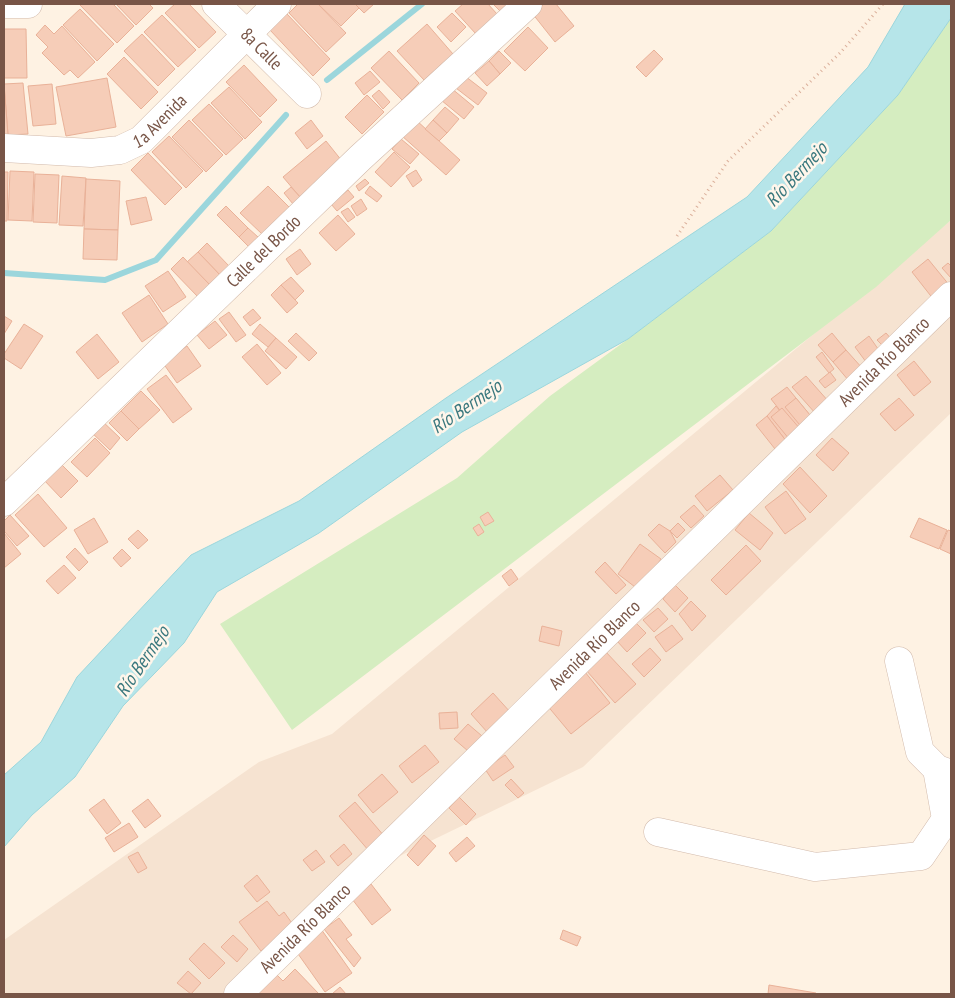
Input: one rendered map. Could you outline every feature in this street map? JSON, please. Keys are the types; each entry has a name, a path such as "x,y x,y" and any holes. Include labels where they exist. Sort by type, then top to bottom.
{"street":[{"path":"6,4 28,4"},
{"name":"8a Calle","path":"216,4 307,94"},
{"name":"1a Avenida","path":"4,148 91,153 120,150 141,140 277,4"},
{"name":"Calle del Bordo","path":"4,502 360,158 528,4"},
{"name":"Avenida Río Blanco","path":"238,994 951,296"},
{"path":"658,832 815,867 920,856 946,819 944,771 920,752 899,661"}],"path":[{"path":"676,236 728,161 840,53 883,4"}],"shaded area":[{"path":"951,220 951,413 583,767 375,868 243,994 4,994 4,940 259,762 332,734"}],"green space":[{"path":"951,18 951,220 876,287 292,730 220,624 457,478 550,396 771,231 898,95"}],"water":[{"name":"Río Bermejo","path":"905,4 951,4 951,18 898,95 771,231 628,339 462,432 319,533 217,592 184,643 123,706 75,777 32,815 4,847 4,775 41,742 77,677 191,555 299,501 446,398 747,197 868,67"}],"building":[{"path":"79,4 113,4 134,26 117,43"},
{"path":"116,4 149,4 153,8 136,25"},
{"path":"175,4 189,4 216,32 199,48 165,13"},
{"path":"298,4 318,4 346,33 326,52 289,13"},
{"path":"318,4 355,4 359,8 341,26"},
{"path":"355,4 374,4 364,13"},
{"path":"463,4 488,4 497,14 476,34 455,11"},
{"path":"493,4 509,4 501,12"},
{"path":"544,4 556,4 574,26 555,42 532,13"},
{"path":"80,9 114,44 97,61 63,25"},
{"path":"452,13 466,27 451,42 437,27"},
{"path":"287,14 330,59 313,76 270,30"},
{"path":"162,15 196,50 178,67 144,32"},
{"path":"427,24 453,54 424,80 397,51"},
{"path":"45,25 54,34 62,26 95,62 78,78 70,70 64,75 42,53 48,47 36,35"},
{"path":"528,27 548,48 525,71 504,51"},
{"path":"4,29 26,29 27,78 4,78"},
{"path":"142,34 175,69 158,86 124,51"},
{"path":"654,50 663,59 646,77 636,67"},
{"path":"389,51 419,83 402,100 371,68"},
{"path":"499,51 511,63 500,74 489,61"},
{"path":"124,57 158,92 141,109 107,74"},
{"path":"489,61 500,74 487,86 475,73"},
{"path":"244,65 277,100 260,117 226,82"},
{"path":"370,71 380,82 364,95 355,83"},
{"path":"461,73 487,93 478,105 452,85"},
{"path":"107,78 116,127 66,136 56,87"},
{"path":"23,83 28,134 8,135 4,84"},
{"path":"52,84 56,124 33,126 28,86"},
{"path":"4,85 8,135 4,136"},
{"path":"229,87 262,122 245,139 211,103"},
{"path":"451,88 474,107 464,119 441,100"},
{"path":"379,90 390,102 383,109 372,96"},
{"path":"367,95 384,112 362,134 345,117"},
{"path":"209,104 243,139 226,155 192,120"},
{"path":"445,107 459,119 447,133 433,120"},
{"path":"189,120 223,155 206,172 172,137"},
{"path":"311,120 323,136 307,149 295,133"},
{"path":"416,120 460,160 446,175 402,136"},
{"path":"433,120 447,133 439,141 425,129"},
{"path":"169,136 203,171 186,188 152,152"},
{"path":"401,139 419,154 410,164 392,149"},
{"path":"326,141 342,161 300,197 283,177"},
{"path":"394,152 410,167 391,187 375,172"},
{"path":"148,153 182,188 165,205 131,170"},
{"path":"416,170 422,180 413,187 406,176"},
{"path":"10,171 34,172 32,221 8,220"},
{"path":"4,172 8,172 7,221 4,221"},
{"path":"35,174 59,175 57,223 33,222"},
{"path":"62,176 86,178 83,226 59,225"},
{"path":"86,179 120,181 118,230 84,229"},
{"path":"365,179 369,183 359,191 356,186"},
{"path":"268,186 290,208 263,235 240,213"},
{"path":"370,186 382,196 377,202 365,193"},
{"path":"291,187 300,197 293,204 284,193"},
{"path":"348,190 354,197 337,211 331,204"},
{"path":"146,197 152,220 131,225 126,201"},
{"path":"361,199 367,209 357,216 351,206"},
{"path":"226,206 248,228 239,237 217,215"},
{"path":"348,208 355,217 348,222 341,212"},
{"path":"338,215 355,234 336,251 319,233"},
{"path":"248,228 258,237 249,247 239,237"},
{"path":"84,229 118,230 117,260 83,259"},
{"path":"207,243 229,266 220,275 198,252"},
{"path":"300,249 311,264 297,275 286,259"},
{"path":"198,252 220,275 210,285 187,262"},
{"path":"183,257 210,285 198,297 171,269"},
{"path":"928,259 950,286 934,300 912,272"},
{"path":"948,263 951,266 951,278 942,268"},
{"path":"168,271 186,297 163,312 145,286"},
{"path":"291,277 304,291 295,300 281,285"},
{"path":"281,285 298,303 287,313 271,295"},
{"path":"149,295 168,324 142,342 122,313"},
{"path":"253,309 261,318 250,326 243,317"},
{"path":"229,312 246,335 236,342 219,319"},
{"path":"4,316 12,321 4,334"},
{"path":"215,321 227,335 209,349 197,335"},
{"path":"24,324 43,336 21,369 4,358 4,354"},
{"path":"260,324 276,338 268,347 252,334"},
{"path":"296,333 317,353 309,361 288,341"},
{"path":"832,333 846,350 833,362 818,345"},
{"path":"886,333 893,341 885,348 877,340"},
{"path":"97,334 119,362 98,379 76,352"},
{"path":"869,336 883,356 869,366 855,347"},
{"path":"276,338 297,357 286,369 265,351"},
{"path":"257,344 281,373 267,385 242,357"},
{"path":"187,346 201,366 177,383 163,363"},
{"path":"846,350 863,369 849,381 833,362"},
{"path":"822,352 834,369 829,373 816,357"},
{"path":"914,361 931,382 914,396 897,375"},
{"path":"830,372 836,380 825,388 819,381"},
{"path":"166,375 192,409 173,423 147,389"},
{"path":"806,376 829,402 816,414 792,387"},
{"path":"787,387 817,424 801,437 771,399"},
{"path":"141,391 160,410 139,429 121,411"},
{"path":"796,398 815,421 804,430 785,407"},
{"path":"899,398 914,415 895,431 880,414"},
{"path":"776,406 801,437 790,446 767,416"},
{"path":"782,408 801,430 790,440 771,417"},
{"path":"121,411 139,429 127,441 109,423"},
{"path":"767,416 790,446 779,454 756,425"},
{"path":"100,419 120,438 110,450 90,431"},
{"path":"95,438 110,453 87,477 71,462"},
{"path":"832,438 849,453 833,471 816,455"},
{"path":"60,463 78,481 61,498 43,479"},
{"path":"800,467 827,496 810,513 783,484"},
{"path":"720,475 733,490 707,511 695,496"},
{"path":"786,491 806,519 785,534 765,507"},
{"path":"38,494 67,528 44,547 15,515"},
{"path":"694,505 704,516 691,528 680,517"},
{"path":"488,512 494,521 485,526 480,517"},
{"path":"749,513 773,533 760,550 735,530"},
{"path":"10,515 29,536 17,546 4,531 4,521"},
{"path":"94,518 108,542 88,554 74,530"},
{"path":"919,518 947,530 939,549 910,537"},
{"path":"678,523 685,530 677,538 670,531"},
{"path":"479,524 484,532 478,536 473,528"},
{"path":"659,524 670,531 676,542 665,553 648,535"},
{"path":"138,530 148,540 138,549 128,539"},
{"path":"948,530 951,531 951,554 940,549"},
{"path":"4,533 21,554 4,568"},
{"path":"640,544 661,559 639,590 618,574"},
{"path":"746,545 761,561 726,595 711,580"},
{"path":"75,548 88,562 79,571 66,557"},
{"path":"122,549 131,558 121,567 113,558"},
{"path":"605,562 626,585 616,594 595,572"},
{"path":"64,565 76,578 58,594 46,581"},
{"path":"511,569 518,579 509,586 502,576"},
{"path":"674,584 688,598 675,612 663,599"},
{"path":"691,601 706,616 692,631 679,614"},
{"path":"658,608 668,619 654,632 643,620"},
{"path":"636,623 646,633 627,652 617,641"},
{"path":"672,625 683,639 666,652 655,637"},
{"path":"542,626 562,631 559,646 539,641"},
{"path":"650,648 661,660 644,677 632,664"},
{"path":"605,651 636,684 615,703 586,670"},
{"path":"585,672 610,703 571,734 546,704"},
{"path":"493,693 511,713 488,733 471,714"},
{"path":"457,712 458,728 440,729 439,713"},
{"path":"468,724 482,736 468,751 454,739"},
{"path":"425,745 439,762 412,783 399,766"},
{"path":"505,755 514,767 493,781 485,769"},
{"path":"382,774 398,792 373,813 358,795"},
{"path":"511,779 524,793 518,798 505,785"},
{"path":"459,797 476,814 466,825 449,808"},
{"path":"104,799 121,823 107,834 89,810"},
{"path":"148,799 161,816 145,828 132,811"},
{"path":"355,802 385,837 369,851 339,816"},
{"path":"129,823 138,837 114,852 105,838"},
{"path":"424,835 436,846 418,866 407,855"},
{"path":"467,837 475,846 456,862 449,853"},
{"path":"344,844 352,854 338,866 330,856"},
{"path":"316,850 325,862 312,871 303,860"},
{"path":"138,852 147,868 138,873 128,857"},
{"path":"257,875 270,892 257,902 244,886"},
{"path":"371,884 391,910 372,925 352,899"},
{"path":"267,901 279,916 284,912 294,926 261,951 239,922"},
{"path":"339,918 352,935 346,939 361,958 354,967 324,929"},
{"path":"321,929 352,973 325,992 296,951"},
{"path":"563,930 581,937 577,946 560,939"},
{"path":"233,935 248,949 237,962 221,947"},
{"path":"204,943 225,963 209,979 189,959"},
{"path":"295,969 319,994 252,994 274,972 283,981"},
{"path":"188,971 201,983 191,994 177,983"},
{"path":"769,985 816,993 816,994 768,994"},
{"path":"340,987 346,994 332,994"}],"waterway":[{"path":"327,80 422,4"},
{"path":"4,273 105,280 156,260 286,115"}]}
